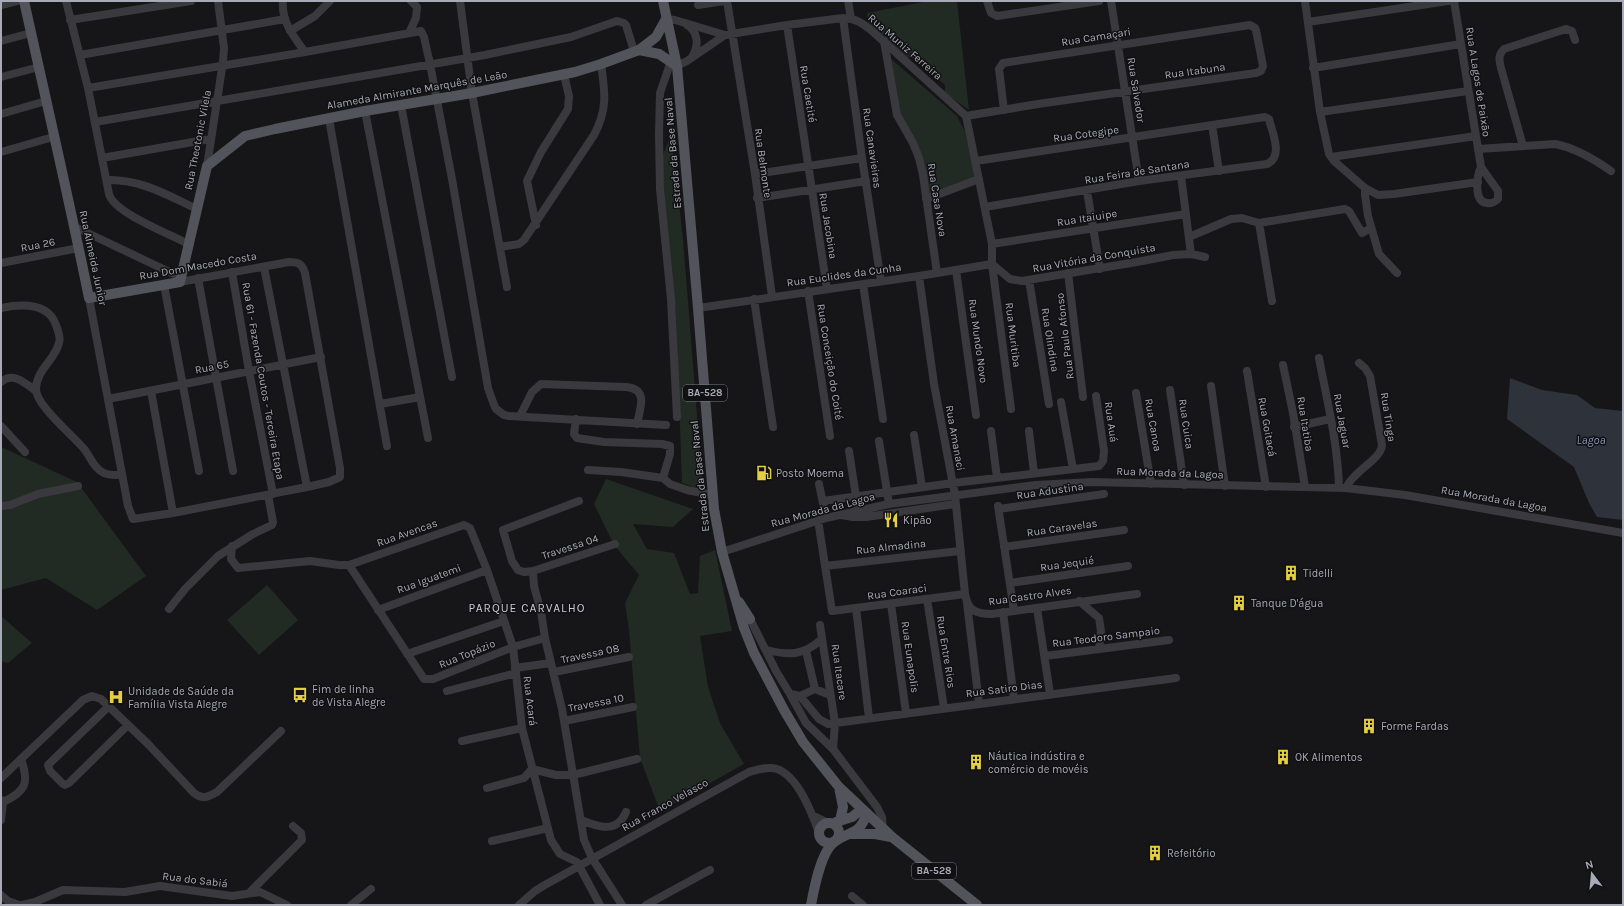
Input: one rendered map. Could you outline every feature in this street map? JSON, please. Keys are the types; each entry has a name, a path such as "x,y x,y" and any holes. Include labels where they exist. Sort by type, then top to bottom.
{"main road":[{"name":"Rua Almeida Junior","path":"24,1 75,227 89,298"},
{"name":"Estrada da Base Naval","path":"663,1 674,63 698,308 712,495 722,552 744,628 754,653 784,710 803,742 839,787 892,837 977,905"},
{"name":"Alameda Almirante Marquês de Leão","path":"207,166 245,136 251,134 365,111 436,100 564,75 601,64 636,50 656,37 666,19"},
{"path":"636,50 659,54 674,63"},
{"name":"Rua Theotonic Vilela","path":"180,280 207,166"},
{"name":"Rua Dom Macedo Costa","path":"89,298 164,285 180,280"},
{"path":"733,593 750,618"},
{"path":"833,822 843,807 839,787"},
{"path":"811,905 823,858 819,835 821,827 865,811 862,826 850,834 831,843 826,843 819,835"},
{"path":"823,858 830,846 837,840 840,834 839,828 833,822"},
{"path":"850,834 875,834 892,837"}],"street":[{"path":"1,5 18,1"},
{"path":"66,1 88,88 110,197 118,207 139,220 188,244"},
{"path":"70,20 191,1"},
{"name":"Rua Theotonic Vilela","path":"207,166 223,66 224,48 218,1"},
{"path":"283,1 285,19 290,31 305,52"},
{"path":"290,31 315,16 330,1"},
{"path":"409,33 418,11 418,7 411,1"},
{"path":"460,1 472,93 507,287"},
{"path":"698,6 726,1"},
{"name":"Rua Belmonte","path":"726,1 729,34 755,174 757,198 772,296"},
{"name":"Rua Canavieiras","path":"848,1 847,18 862,158 882,281"},
{"path":"988,3 992,14 1002,16 1099,1"},
{"name":"Rua Salvador","path":"1111,1 1139,181"},
{"path":"1305,1 1320,112 1331,157 1339,166 1365,188 1374,193 1387,195 1478,182"},
{"path":"1308,22 1448,1"},
{"name":"Rua A Lagos de Paixão","path":"1454,1 1481,167 1478,182 1478,193 1481,201 1488,204 1496,202 1500,196 1498,191 1481,167"},
{"path":"666,19 729,34 847,18"},
{"name":"Rua Muniz Ferreira","path":"847,18 864,25 884,41 966,116"},
{"path":"80,55 285,19"},
{"path":"95,122 468,58 565,38 617,21 626,25 636,50"},
{"path":"682,22 692,29 697,38 697,45 692,58"},
{"name":"Rua Caetité","path":"787,25 808,166"},
{"name":"Rua Camaçari","path":"1004,110 999,68 1001,64 1250,25 1255,28 1262,63"},
{"path":"1524,146 1499,60 1501,52 1504,49 1566,29 1572,31 1574,40"},
{"path":"88,88 305,52 420,30 422,32 430,64 491,398 496,409 504,415 666,425"},
{"path":"1,41 31,33"},
{"path":"677,417 671,299 660,190 660,93 674,63 692,58 729,34"},
{"name":"Rua Casa Nova","path":"884,41 896,111 919,158 937,273"},
{"path":"1313,68 1461,44"},
{"name":"Rua Itabuna","path":"1124,92 1253,74 1262,69 1262,63"},
{"path":"500,247 521,243 536,225 594,135 601,121 605,95 601,64"},
{"path":"1,77 38,67"},
{"path":"536,225 527,181 541,152 568,109 569,96 564,75"},
{"path":"1320,112 1468,91"},
{"path":"992,264 992,244 966,116 1124,92"},
{"path":"1,114 46,102"},
{"path":"401,105 452,377"},
{"path":"365,111 428,438"},
{"name":"Rua Cotegipe","path":"976,161 1267,117 1269,119 1275,142"},
{"path":"329,119 388,446"},
{"path":"1212,125 1219,171"},
{"path":"1331,157 1476,136"},
{"path":"1,152 54,137"},
{"path":"102,158 210,142 217,152 222,153"},
{"name":"Rua Feira de Santana","path":"985,207 1087,191 1139,181 1219,171 1271,162 1276,157 1275,142"},
{"path":"1478,149 1555,144 1566,146 1581,152 1611,172"},
{"path":"755,174 862,158"},
{"name":"Rua Jacobina","path":"808,166 827,289"},
{"path":"1181,176 1191,254"},
{"path":"926,199 979,179"},
{"path":"107,180 120,180 145,185 196,209"},
{"path":"757,198 812,191 866,181"},
{"path":"1365,188 1371,228 1380,256 1397,273"},
{"path":"1087,191 1100,269"},
{"path":"1189,237 1231,219 1242,218 1259,223 1346,209 1349,211 1362,233 1371,228"},
{"name":"Rua Itaiuipe","path":"992,244 1186,214"},
{"path":"1259,223 1272,301"},
{"path":"75,227 180,280"},
{"name":"Rua 26","path":"1,263 79,248"},
{"name":"Rua Vitória da Conquista","path":"992,264 1010,278 1022,281 1100,269 1173,255 1191,254 1205,257"},
{"name":"Rua Dom Macedo Costa","path":"180,280 289,262 298,262 303,267 305,274 321,357"},
{"name":"Rua Euclides da Cunha","path":"698,308 992,264"},
{"name":"Rua Muritiba","path":"992,264 1011,409"},
{"path":"264,267 307,487"},
{"name":"Rua Mundo Novo","path":"956,270 976,415"},
{"name":"Rua 61 - Fazenda Coutos - Terceira Etapa","path":"232,272 270,494 273,522 272,525 232,546"},
{"name":"Rua Paulo Afonso","path":"1068,273 1083,397"},
{"name":"Rua Amanaci","path":"919,276 934,384 955,495"},
{"path":"198,278 233,471"},
{"name":"Rua Olindina","path":"1029,280 1049,404"},
{"path":"863,284 883,419"},
{"path":"164,285 199,471"},
{"name":"Rua Conceição do Coité","path":"808,292 830,436"},
{"name":"Rua Almeida Junior","path":"89,298 130,515 135,520 173,513"},
{"path":"754,299 773,427"},
{"path":"1,308 33,306 46,311 54,321 60,342 40,375 36,391 38,397 46,409 85,450 100,471 111,475 122,475"},
{"path":"151,391 173,513 307,487 334,481 340,477 341,473 321,357"},
{"name":"Rua 65","path":"108,399 321,357"},
{"name":"Rua Jaguar","path":"1319,358 1343,488"},
{"name":"Rua Tinga","path":"1343,488 1354,475 1380,453 1382,445 1370,376 1365,368 1359,363"},
{"name":"Rua Itatiba","path":"1283,365 1305,488"},
{"name":"Rua Goitacá","path":"1247,371 1266,487"},
{"path":"1,382 7,378 16,378 36,391"},
{"path":"520,416 532,392 540,384 626,387 636,388 640,393 641,398 637,424"},
{"path":"1211,386 1225,486"},
{"name":"Rua Cuica","path":"1170,390 1184,485"},
{"name":"Rua Canoa","path":"1136,393 1151,484"},
{"name":"Rua Auá","path":"1096,396 1104,450"},
{"path":"380,404 420,398"},
{"path":"1061,402 1073,469"},
{"path":"576,419 574,434 577,438 604,442 669,445 671,448 670,454 662,478"},
{"path":"1294,427 1330,419"},
{"path":"1,426 25,452"},
{"path":"1029,430 1034,473"},
{"path":"991,431 997,478"},
{"path":"914,435 922,487"},
{"path":"879,441 889,504"},
{"name":"Rua Morada da Lagoa","path":"822,502 952,483 1101,465 1104,450"},
{"path":"848,451 858,510"},
{"path":"588,470 621,472 662,478 670,484 702,494 712,495"},
{"name":"Rua Morada da Lagoa","path":"722,552 822,519 858,510 955,495 1036,485 1074,483 1343,488 1405,495 1623,533"},
{"path":"819,484 822,502 825,566"},
{"path":"1,506 10,505 38,494 78,486"},
{"name":"Rua Adustina","path":"1004,547 999,508 1104,494"},
{"path":"955,495 960,551 979,703"},
{"path":"579,501 503,530 512,561 518,570 524,572 533,571 532,578 542,612 545,638 564,721 584,840 592,858 622,905"},
{"path":"838,515 853,518 866,517 955,504"},
{"name":"Rua Avencas","path":"349,565 461,526 468,526 471,530"},
{"name":"Rua Acará","path":"471,530 487,570 513,647 522,728 551,840 556,850 562,856 575,860 579,865"},
{"name":"Rua Caravelas","path":"1004,547 1124,530"},
{"name":"Travessa 04","path":"533,571 615,544"},
{"path":"232,546 231,559 238,568 310,561 349,565 407,654 504,621"},
{"path":"169,609 185,589 213,560 232,546"},
{"path":"1004,547 1014,611"},
{"name":"Rua Almadina","path":"825,566 960,551"},
{"name":"Rua Coaraci","path":"825,566 832,611 966,594"},
{"name":"Rua Jequié","path":"1010,583 1128,566"},
{"name":"Rua Iguatemi","path":"378,610 487,570"},
{"name":"Rua Castro Alves","path":"967,603 971,609 980,613 1003,612 1137,594"},
{"name":"Rua Entre Rios","path":"927,599 944,708"},
{"path":"1079,601 1099,618 1101,631 1098,649"},
{"name":"Rua Eunapolis","path":"891,604 906,713"},
{"path":"856,608 869,718"},
{"path":"1037,608 1050,694"},
{"path":"1003,612 1014,699"},
{"path":"750,618 776,671 806,723 833,749 877,807 880,812 883,829"},
{"name":"Rua Itacare","path":"820,625 830,695 836,723 833,749"},
{"name":"Rua Topázio","path":"407,654 421,676 428,680 513,647 545,638"},
{"path":"767,650 785,653 806,651 822,639"},
{"name":"Rua Teodoro Sampaio","path":"1045,656 1169,640"},
{"path":"806,651 815,689"},
{"name":"Travessa 08","path":"554,672 629,657"},
{"path":"447,691 515,671 551,663"},
{"name":"Rua Satiro Dias","path":"836,723 1176,678"},
{"path":"790,694 800,696 815,689 830,695"},
{"path":"1,778 83,700 92,696 101,699 128,724 198,797 204,798 217,792 281,731"},
{"path":"800,696 819,719 828,724 836,723"},
{"path":"109,706 48,765 50,771 63,784 65,785 69,783 128,724"},
{"name":"Travessa 10","path":"564,721 633,707"},
{"path":"462,741 522,728"},
{"path":"1,820 2,801 16,796 23,788 26,776 21,759"},
{"path":"487,788 524,778 532,769 556,775 573,776 637,759"},
{"name":"Rua Franco Velasco","path":"519,905 535,891 579,865 749,772 758,769 777,769 786,774 793,781 812,814 819,835"},
{"path":"581,820 602,828 611,827 619,823 624,818 626,812"},
{"path":"812,814 833,822"},
{"path":"249,893 302,840 301,833 293,826"},
{"path":"492,841 548,828"},
{"path":"579,865 596,904"},
{"path":"646,905 710,870"},
{"name":"Rua do Sabiá","path":"22,905 34,902 63,890 125,892 160,886 232,896 260,892 287,905"},
{"path":"351,905 371,889"},
{"path":"1,895 8,901 19,905"},
{"path":"852,896 863,905"}],"shaded area":[{"path":"928,1 957,1 969,110 945,93 945,85 913,58 907,58 868,22 867,13"},
{"path":"890,58 957,116 965,132 975,177 930,194 921,158 899,112"},
{"path":"671,135 683,239 703,490 682,483 676,314 660,162"},
{"path":"1,447 77,482 146,576 97,610 46,578 1,590"},
{"path":"606,479 693,509 673,527 633,524 647,549 674,553 690,594 698,593 700,556 715,550 732,631 700,636 708,687 720,723 744,764 660,811 640,758 629,630 625,603 639,575 614,545 594,504"},
{"path":"267,585 298,620 259,655 227,620"},
{"path":"1,616 32,643 8,663 1,661"}],"water":[{"name":"Lagoa","path":"1510,378 1542,390 1577,395 1595,408 1623,411 1623,520 1597,517 1589,503 1574,467 1507,419"}],"place":[{"name":"Posto Moema","path":"764,473"},
{"name":"Kipão","path":"891,520"},
{"name":"Tidelli","path":"1291,573"},
{"name":"Tanque D'água","path":"1239,603"},
{"name":"Fim de linha de Vista Alegre","path":"300,695"},
{"name":"Unidade de Saúde da Família Vista Alegre","path":"116,697"},
{"name":"Forme Fardas","path":"1369,726"},
{"name":"OK Alimentos","path":"1283,757"},
{"name":"Náutica indústira e comércio de movéis","path":"976,762"},
{"name":"Refeitório","path":"1155,853"}],"district":[{"name":"PARQUE CARVALHO","path":"527,608"}]}
